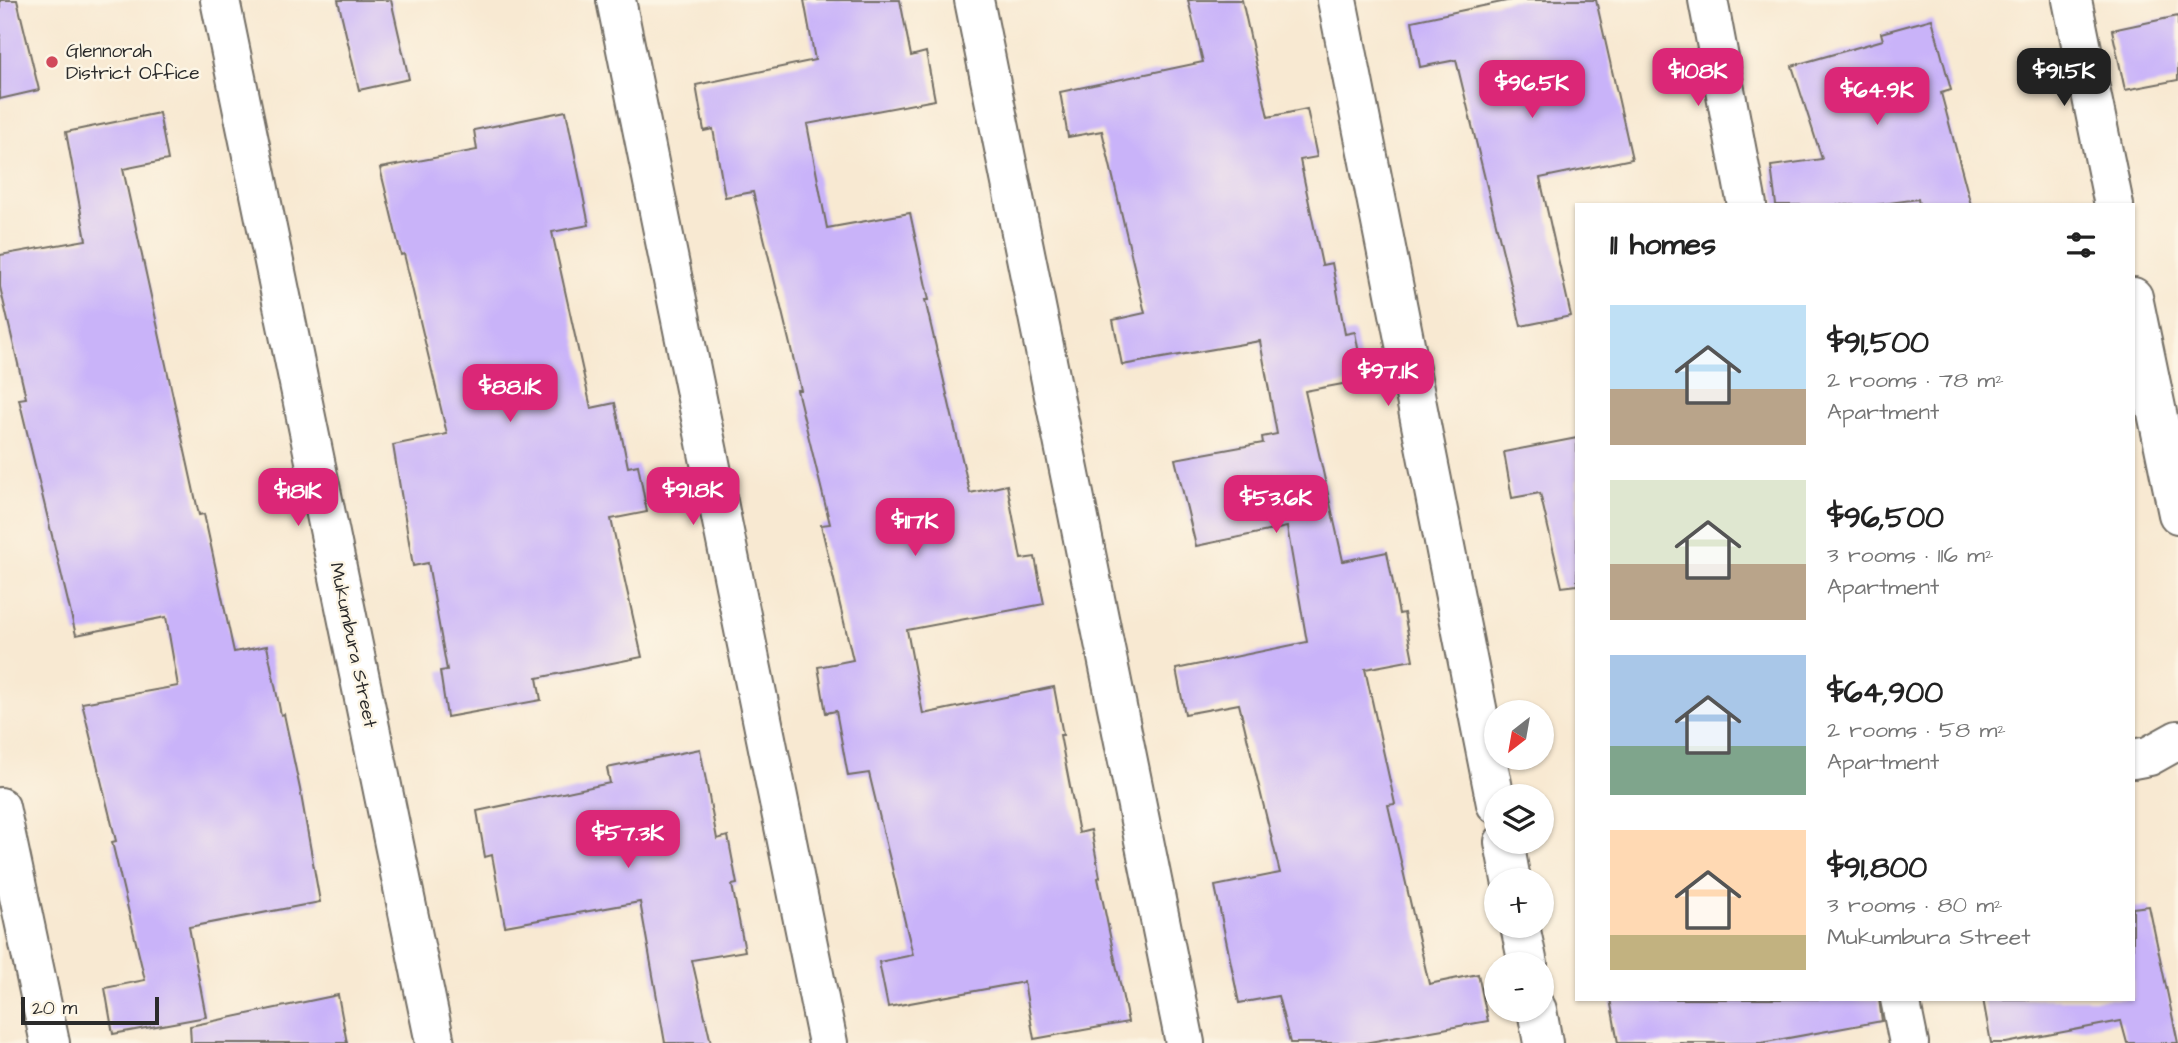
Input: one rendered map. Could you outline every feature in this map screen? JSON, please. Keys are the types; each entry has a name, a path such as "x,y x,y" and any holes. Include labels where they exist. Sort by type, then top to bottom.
{"street":[{"name":"Mukumbura Street","path":"220,0 435,1043"},
{"path":"616,0 828,1043"},
{"path":"974,0 1185,1043"},
{"path":"1337,0 1492,784"},
{"path":"1708,0 1747,203"},
{"path":"2072,0 2114,203"},
{"path":"2135,307 2178,514"},
{"path":"2135,759 2149,756 2178,740"},
{"path":"0,807 50,1043"},
{"path":"1900,1001 1909,1043"},
{"path":"1540,1022 1544,1043"}],"building":[{"path":"0,0 17,0 39,90 0,99"},
{"path":"338,0 391,0 409,79 359,90"},
{"path":"804,0 900,0 911,56 926,52 935,100 807,124 827,228 910,213 929,300 925,300 970,493 1007,485 1021,559 1035,557 1044,604 907,630 923,714 1054,687 1063,735 1060,735 1079,833 1091,830 1100,877 1098,878 1128,1022 1034,1039 1024,982 888,1007 879,962 913,955 869,773 848,776 836,711 826,713 818,667 853,660 821,525 830,524 753,192 725,197 713,129 704,131 696,85 815,60"},
{"path":"1188,0 1242,0 1268,117 1307,109 1317,157 1300,160 1322,265 1332,263 1345,334 1355,332 1364,380 1305,391 1343,561 1387,552 1399,614 1404,613 1413,660 1365,669 1395,804 1388,805 1429,984 1478,974 1484,1002 1484,1022 1364,1043 1290,1043 1278,996 1239,1003 1215,886 1280,873 1239,704 1185,714 1176,669 1307,642 1287,527 1196,546 1175,459 1263,443 1262,437 1277,434 1260,341 1122,365 1113,320 1145,313 1102,131 1068,137 1060,92 1203,62"},
{"path":"1511,0 1596,0 1632,159 1540,178 1571,316 1521,326 1456,60 1420,67 1412,21"},
{"path":"2178,16 2178,80 2125,90 2112,30"},
{"path":"1932,19 1951,90 1941,93 1970,203 1919,203 1918,199 1889,203 1776,203 1771,166 1822,159 1792,66 1883,40 1881,33"},
{"path":"566,111 589,225 552,232 591,408 615,403 628,467 638,465 647,512 611,519 642,657 537,678 541,700 447,717 440,671 447,670 428,563 413,566 393,445 447,434 404,254 401,255 380,168 477,150 474,130"},
{"path":"159,113 168,160 123,169 199,515 204,514 234,652 267,646 300,789 320,902 189,927 206,1017 113,1034 105,988 145,980 112,842 116,841 82,703 178,686 166,617 76,635 19,399 26,398 0,287 0,255 86,240 66,132"},
{"path":"1575,438 1575,585 1562,587 1540,493 1512,498 1504,452"},
{"path":"700,749 717,839 728,836 737,884 732,885 745,951 692,960 711,1043 665,1043 640,902 505,926 492,855 485,857 477,811 610,783 607,768"},
{"path":"2149,906 2178,1043 2127,1043 2121,1021 2006,1043 1991,1043 1983,1001 2135,1001 2135,908"},
{"path":"338,995 347,1043 191,1043 190,1026"},
{"path":"1610,1001 1879,1001 1882,1021 1761,1043 1618,1043"}],"place":[{"name":"Glennorah District Office","path":"52,62"}]}
